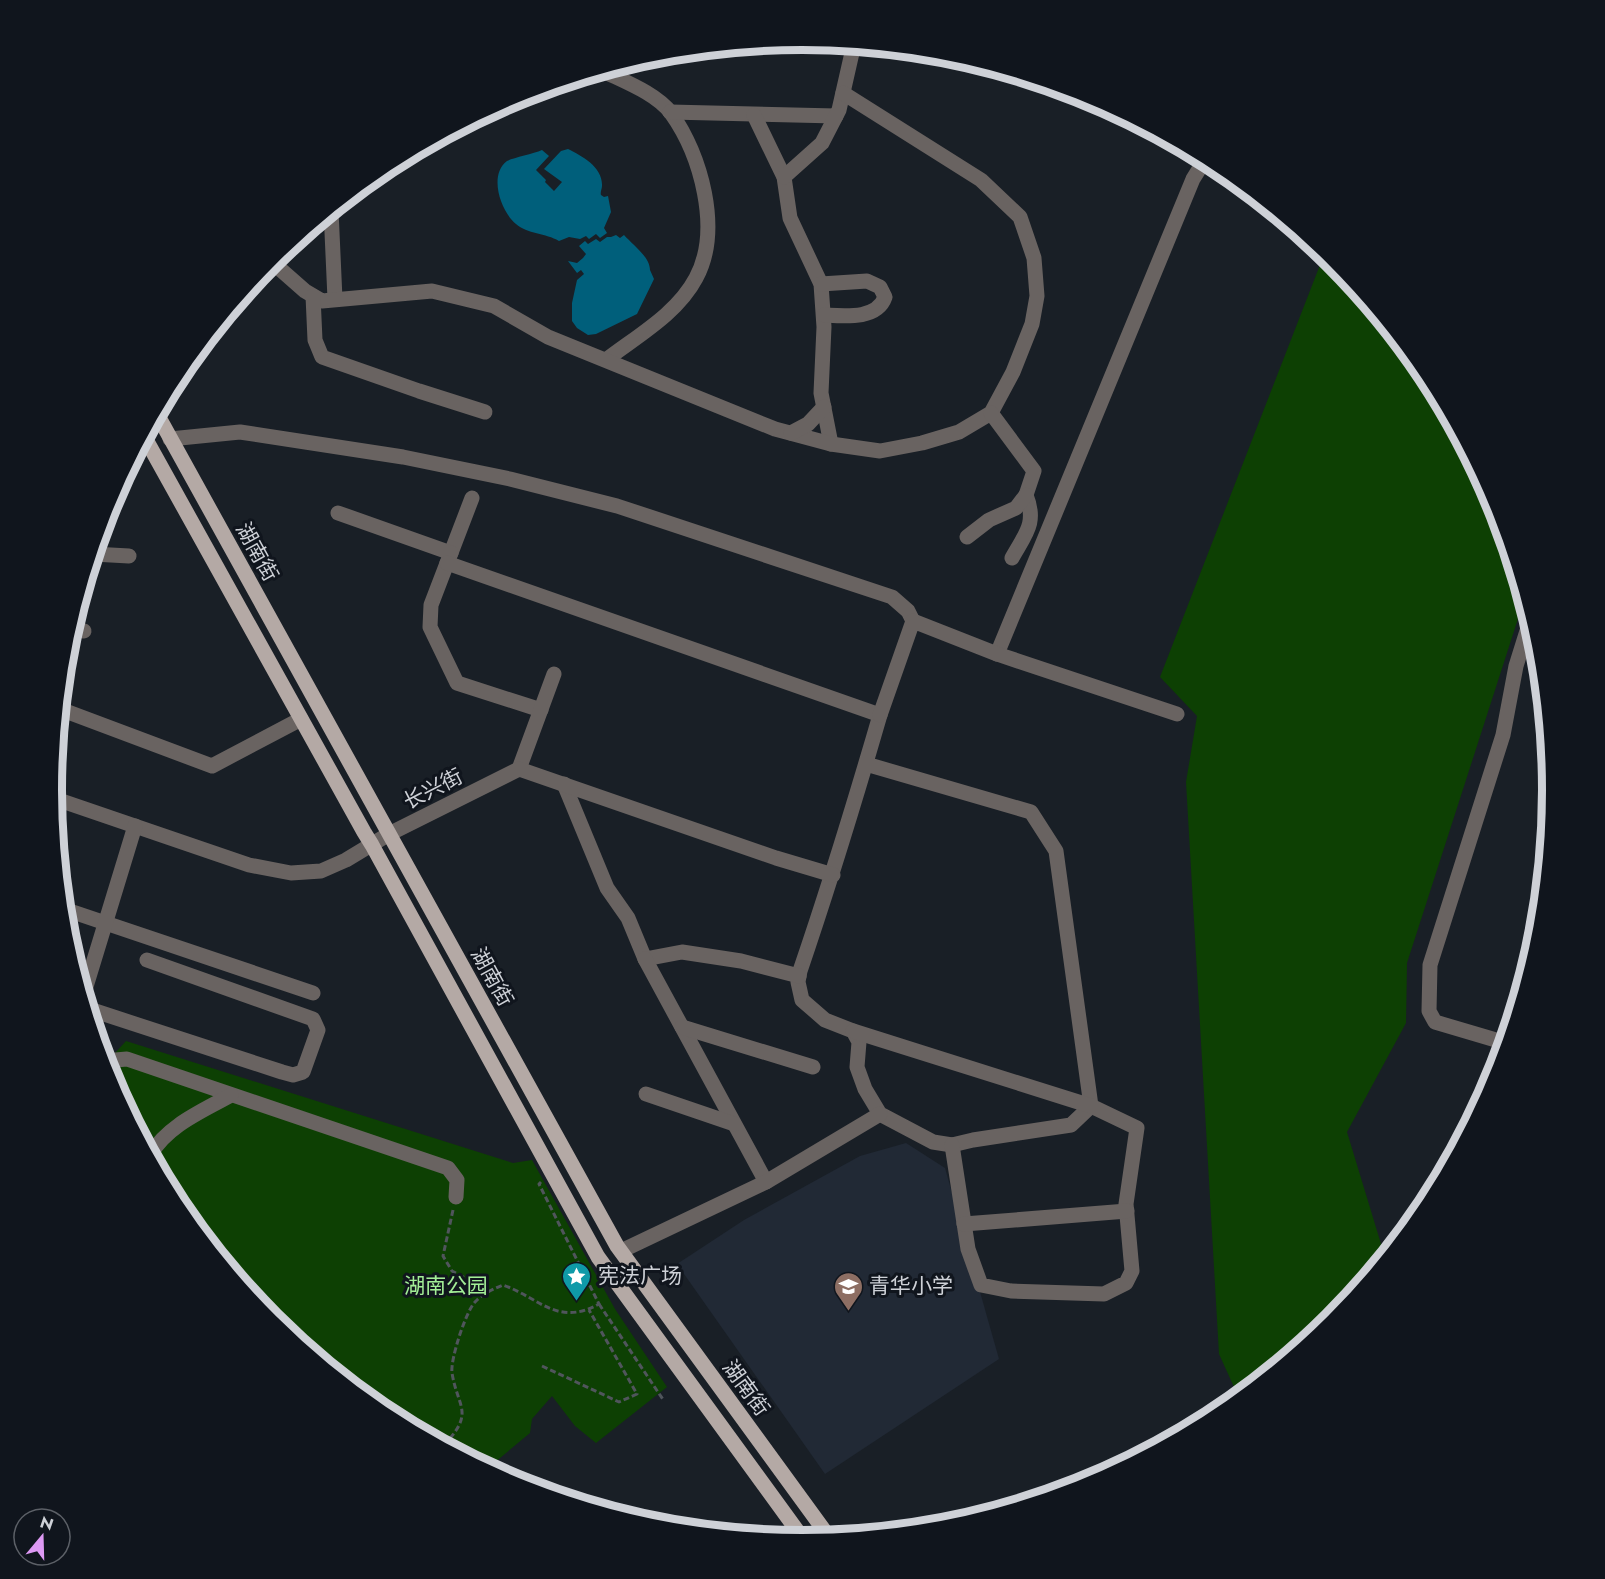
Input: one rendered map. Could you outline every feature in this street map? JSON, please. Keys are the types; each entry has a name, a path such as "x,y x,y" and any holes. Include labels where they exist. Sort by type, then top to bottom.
{"main road":[{"name":"湖南街","path":"160,422 621,1251 823,1529"},
{"name":"湖南街","path":"149,444 598,1257 797,1530"}],"street":[{"path":"784,177 822,143 836,116 852,51"},
{"path":"606,360 677,305 696,278 706,255 709,227 704,192 694,157 670,112 645,92 612,75"},
{"path":"279,266 305,291 322,301 432,291 494,306 548,337 775,429 831,444 880,451 922,443 959,432 991,413 1013,372 1032,324 1037,296 1034,258 1020,217 981,180 843,93"},
{"path":"670,112 836,116"},
{"path":"754,115 784,177 790,218 821,284 824,315 821,393 831,444"},
{"path":"997,654 1193,179 1201,166"},
{"path":"331,219 335,299"},
{"path":"821,284 867,281 880,287 885,297 882,305 871,313 824,315"},
{"path":"313,296 315,340 322,357 419,392 485,412"},
{"path":"791,433 808,424 824,407"},
{"path":"967,537 989,520 1016,508 1026,495 1034,471 991,413"},
{"path":"170,439 240,432 403,457 510,479 617,506 892,597 908,611 913,621 997,654 1177,714"},
{"path":"1012,558 1030,526 1031,509 1026,495"},
{"path":"472,498 431,605 430,627 457,683 541,710"},
{"path":"338,513 449,558 880,715"},
{"path":"101,554 129,556"},
{"path":"913,621 880,715 833,875 799,976 802,1000 825,1020 853,1031 1090,1106 1137,1128 1127,1211 1132,1271 1126,1283 1104,1294 1011,1291 981,1285 968,1249 952,1145"},
{"path":"1498,1041 1435,1022 1429,1011 1430,965 1503,735 1516,666 1526,635"},
{"path":"554,674 519,769 776,858 833,875"},
{"path":"67,712 212,765 301,720"},
{"path":"866,764 1031,812 1056,851 1090,1106"},
{"name":"长兴街","path":"62,801 249,865 291,873 321,871 519,769"},
{"path":"564,784 607,888 628,918 645,959 766,1182"},
{"path":"88,980 135,826"},
{"path":"73,912 313,993"},
{"path":"645,959 682,952 741,961 799,976"},
{"path":"97,1012 282,1072 293,1075 303,1072 318,1030 313,1019 147,960"},
{"path":"682,1027 813,1067"},
{"path":"853,1031 859,1042 857,1067 865,1089 880,1114 933,1142 952,1145 1071,1125 1090,1106"},
{"path":"114,1060 127,1059 448,1167 457,1180 456,1197"},
{"path":"646,1094 734,1124"},
{"path":"155,1147 181,1123 231,1095"},
{"path":"621,1251 766,1182 880,1114"},
{"path":"964,1224 1127,1211"}],"path":[{"path":"550,1169 539,1184 600,1304 664,1401"},
{"path":"456,1197 443,1256 452,1271 490,1291"},
{"path":"450,1439 459,1430 463,1411 452,1371 454,1351 473,1303 503,1285 519,1291 537,1304 565,1314 589,1310 600,1304"},
{"path":"542,1366 619,1402 638,1394 589,1310"}],"shaded area":[{"name":"青华小学","path":"906,1143 945,1168 999,1359 825,1474 677,1264 744,1220 860,1156"}],"green space":[{"path":"1321,262 1390,339 1418,378 1443,420 1486,506 1503,552 1520,612 1407,963 1406,1023 1347,1132 1383,1249 1326,1313 1290,1346 1235,1390 1219,1354 1186,782 1197,716 1160,677"},
{"name":"湖南公园","path":"126,1041 513,1163 532,1160 615,1309 667,1387 596,1443 575,1426 552,1396 532,1419 530,1433 495,1462 432,1430 391,1405 352,1377 279,1313 246,1277 187,1201 162,1160 139,1117 113,1056"}],"water":[{"path":"568,149 595,168 601,179 601,195 608,196 611,212 604,228 607,233 600,238 596,234 589,239 586,236 580,239 569,237 559,241 526,230 516,224 502,202 498,175 501,167 507,161 542,150 549,156 536,170 554,191 562,182 544,169 561,151"},
{"path":"616,235 620,238 624,235 640,251 647,260 654,279 637,314 596,334 588,335 577,328 572,321 572,303 577,280 584,274 581,270 577,273 568,261 577,263 583,258 586,254 579,246 585,241 588,244 596,239 600,242"}],"place":[{"name":"宪法广场","path":"577,1302"},
{"name":"青华小学","path":"848,1312"}]}
